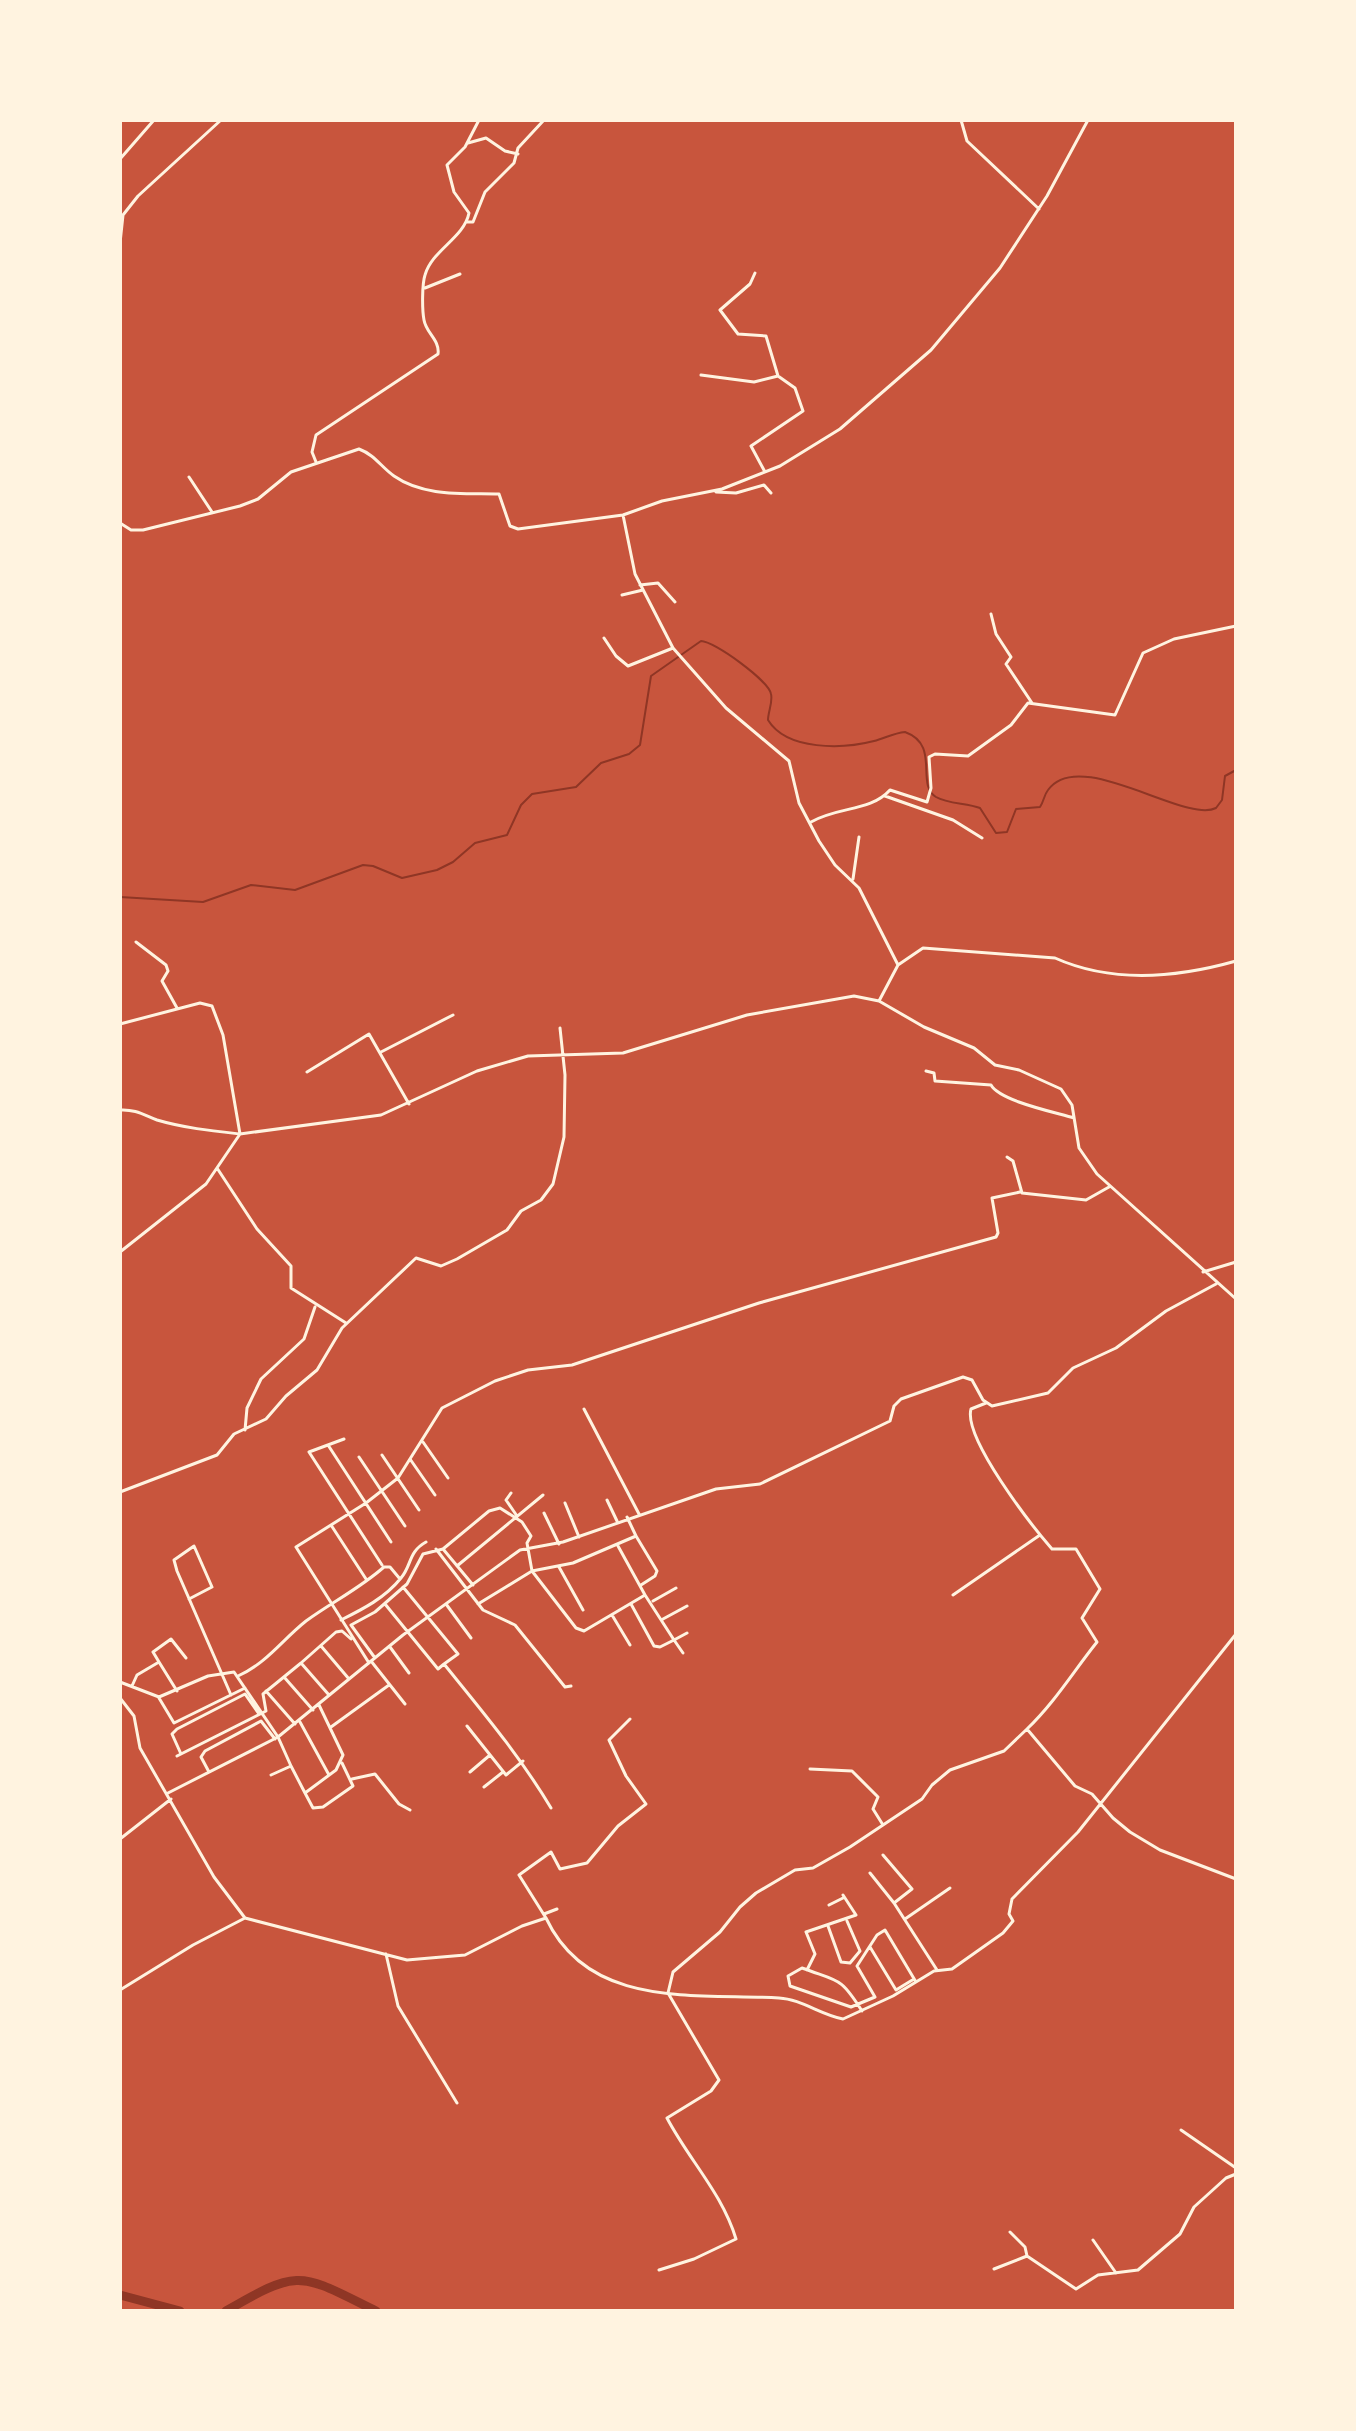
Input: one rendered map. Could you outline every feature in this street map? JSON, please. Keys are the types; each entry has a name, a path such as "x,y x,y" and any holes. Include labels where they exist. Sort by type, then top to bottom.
{"street":[{"path":"120,159 154,120"},
{"path":"120,243 121,216 151,182 221,120"},
{"path":"316,462 312,452 316,435 438,354 437,343 424,322 424,276 431,262 467,222 469,213 454,192 447,168 468,143 479,120"},
{"path":"467,222 473,222 485,192 544,120"},
{"path":"961,120 967,141 1039,209"},
{"path":"120,523 131,530 143,530 258,499 291,472 359,449 377,459 394,477 419,489 499,494 508,521 516,528 623,515 650,504 712,491 765,472 840,429 931,350 1000,268 1039,209 1088,120"},
{"path":"468,143 486,138 518,154"},
{"path":"755,273 750,284 720,310 738,334 766,336 778,376 795,388 803,411 751,446 765,472"},
{"path":"425,288 460,274"},
{"path":"701,375 754,382 778,376"},
{"path":"189,477 212,512"},
{"path":"712,491 736,493 764,485 771,493"},
{"path":"623,515 640,585 673,648 726,708 789,761 799,803 825,853 853,879 892,945 898,965"},
{"path":"640,585 658,583 675,602"},
{"path":"622,595 643,590"},
{"path":"991,614 996,634 1011,657 1006,664 1032,703"},
{"path":"809,823 830,811 877,803 894,790 924,802 929,800 929,757 935,754 968,756 1011,725 1024,705 1032,703 1115,715 1143,653 1174,639 1236,626"},
{"path":"604,638 616,656 628,666 673,648"},
{"path":"885,796 953,820 982,838"},
{"path":"853,879 859,837"},
{"path":"136,942 166,965 168,971 162,981 177,1008"},
{"path":"879,1001 898,965 923,948 1055,958 1072,965 1147,977 1236,961"},
{"path":"120,1110 132,1109 155,1119 240,1134 347,1122 409,1104 492,1066 528,1056 623,1053 747,1015 848,996 879,1001 924,1027 974,1048 995,1065 1019,1070 1061,1089 1070,1100 1081,1153 1109,1187 1236,1299"},
{"path":"120,1034 120,1025 206,1002 216,1011 231,1069 240,1134 217,1168 188,1201 120,1252"},
{"path":"381,1052 453,1015"},
{"path":"120,1492 217,1455 234,1434 266,1419 317,1370 346,1323 416,1258 441,1266 457,1259 507,1230 521,1211 545,1195 559,1169 564,1137 560,1028"},
{"path":"307,1072 365,1035 372,1036 409,1104"},
{"path":"926,1071 934,1073 935,1081 991,1085 995,1092 1074,1118"},
{"path":"1007,1157 1014,1163 1020,1192"},
{"path":"217,1168 257,1229 291,1266 291,1288 315,1307 346,1323"},
{"path":"372,1661 354,1641 334,1604 296,1547 366,1503 398,1478 442,1408 495,1381 528,1370 572,1365 759,1303 996,1237 992,1198 1020,1192 1089,1200 1109,1187"},
{"path":"1203,1272 1236,1262"},
{"path":"659,2270 694,2259 736,2239 727,2213 706,2175 667,2118 711,2091 719,2080 668,1993 673,1972 730,1923 745,1902 795,1870 816,1867 883,1825 922,1799 932,1785 950,1770 1004,1751 1056,1701 1070,1675 1098,1640 1082,1618 1100,1592 1099,1583 1075,1548 1052,1549 1005,1489 977,1438 969,1411 986,1403 994,1405 1048,1393 1073,1368 1116,1348 1166,1311 1216,1284"},
{"path":"245,1430 247,1408 261,1379 300,1345 315,1307"},
{"path":"168,1793 277,1738 408,1631 529,1547 559,1544 627,1517 720,1488 765,1482 890,1421 894,1406 901,1399 948,1382 970,1378 986,1403"},
{"path":"584,1409 639,1514"},
{"path":"344,1439 309,1452 382,1565"},
{"path":"423,1442 448,1478"},
{"path":"328,1445 391,1542"},
{"path":"382,1455 419,1510"},
{"path":"359,1457 405,1526"},
{"path":"410,1459 435,1495"},
{"path":"511,1493 506,1500 531,1534 527,1542 532,1571 576,1628 587,1630 645,1595"},
{"path":"457,1566 543,1495"},
{"path":"607,1500 617,1521"},
{"path":"565,1503 579,1537"},
{"path":"405,1704 372,1661 351,1625 385,1604 403,1587 418,1559 436,1549 443,1549 494,1507 516,1517"},
{"path":"544,1513 559,1544"},
{"path":"627,1517 657,1572 641,1585"},
{"path":"331,1525 366,1579"},
{"path":"953,1595 1040,1535"},
{"path":"478,1604 532,1571 559,1567 618,1546 636,1536"},
{"path":"341,1620 381,1597 400,1579 410,1555 426,1542"},
{"path":"618,1546 683,1653"},
{"path":"189,1599 212,1587 199,1552 193,1547 174,1560 189,1599 220,1673 231,1695"},
{"path":"436,1549 478,1604 488,1614 515,1625 556,1679 565,1687 571,1686"},
{"path":"443,1549 473,1585"},
{"path":"199,1552 208,1550"},
{"path":"238,1676 265,1661 309,1619 386,1566 400,1579"},
{"path":"559,1567 583,1610"},
{"path":"385,1604 438,1669 458,1654 403,1587"},
{"path":"653,1601 676,1588"},
{"path":"446,1604 471,1638"},
{"path":"631,1604 655,1647 687,1633"},
{"path":"663,1619 687,1606"},
{"path":"612,1615 630,1645"},
{"path":"319,1705 342,1749 342,1763 353,1786 317,1810 308,1803 277,1738 260,1714 245,1694 172,1734 179,1755 260,1714 268,1709 263,1696 266,1691 339,1631 354,1641"},
{"path":"630,1719 609,1740 626,1776 646,1804 618,1826 587,1863 559,1869 552,1852 519,1875 560,1943 611,1983 732,2000 781,1998 843,2019 937,1970 955,1967 1007,1929 1013,1921 1009,1914 1012,1899 1069,1843 1236,1634"},
{"path":"177,1691 153,1652 171,1639 186,1658"},
{"path":"321,1646 349,1679"},
{"path":"390,1646 409,1673"},
{"path":"132,1686 137,1675 159,1662"},
{"path":"301,1663 329,1695"},
{"path":"444,1664 523,1761 551,1808"},
{"path":"159,1697 220,1673 232,1672 238,1676 260,1714"},
{"path":"284,1677 313,1710"},
{"path":"120,1682 159,1697 174,1723 245,1688"},
{"path":"331,1727 389,1685"},
{"path":"266,1691 295,1724"},
{"path":"120,1698 134,1716 140,1748 230,1903 245,1918 407,1960 465,1955 557,1909"},
{"path":"300,1720 329,1775"},
{"path":"210,1773 201,1755 257,1723 263,1722 277,1738"},
{"path":"467,1726 506,1775 523,1761"},
{"path":"1027,1729 1075,1786 1089,1792 1113,1818 1160,1850 1236,1879"},
{"path":"470,1772 490,1755"},
{"path":"305,1793 342,1763"},
{"path":"271,1775 291,1766"},
{"path":"810,1769 852,1771 878,1797 873,1809 883,1825"},
{"path":"484,1787 503,1772"},
{"path":"352,1779 375,1774 399,1804 410,1810"},
{"path":"120,1839 171,1799"},
{"path":"883,1855 912,1889 894,1903"},
{"path":"870,1873 894,1903 937,1970"},
{"path":"905,1919 950,1888"},
{"path":"807,1970 815,1954 806,1932 847,1921 856,1915 844,1896 829,1905"},
{"path":"120,1990 193,1945 245,1918"},
{"path":"828,1926 841,1962 850,1963 860,1951 847,1921"},
{"path":"861,2009 875,1997 857,1966 877,1935 885,1930 915,1981"},
{"path":"870,1947 896,1990 915,1981"},
{"path":"386,1954 398,2006 457,2103"},
{"path":"802,1968 844,1983 861,2009 790,1986 788,1976 802,1968"},
{"path":"1181,2130 1236,2168"},
{"path":"1010,2232 1025,2247 1027,2256 1074,2289 1098,2275 1138,2270 1180,2234 1194,2207 1226,2178 1236,2174"},
{"path":"1093,2240 1116,2273"},
{"path":"994,2269 1027,2256"}],"waterway":[{"path":"120,897 203,902 251,885 295,890 363,865 402,878 437,870 453,862 475,843 507,835 521,805 532,794 576,787 601,763 629,754 640,745 651,676 701,641 728,654 761,680 771,694 768,720 788,737 832,746 861,744 905,732 916,738 925,755 930,791 941,799 980,808 996,833 1007,832 1016,809 1040,807 1048,790 1063,779 1083,776 1107,781 1201,810 1216,808 1222,800 1225,776 1236,770"},
{"path":"226,2311 271,2287 301,2281 331,2289 376,2311"},
{"path":"120,2295 180,2311"}]}
